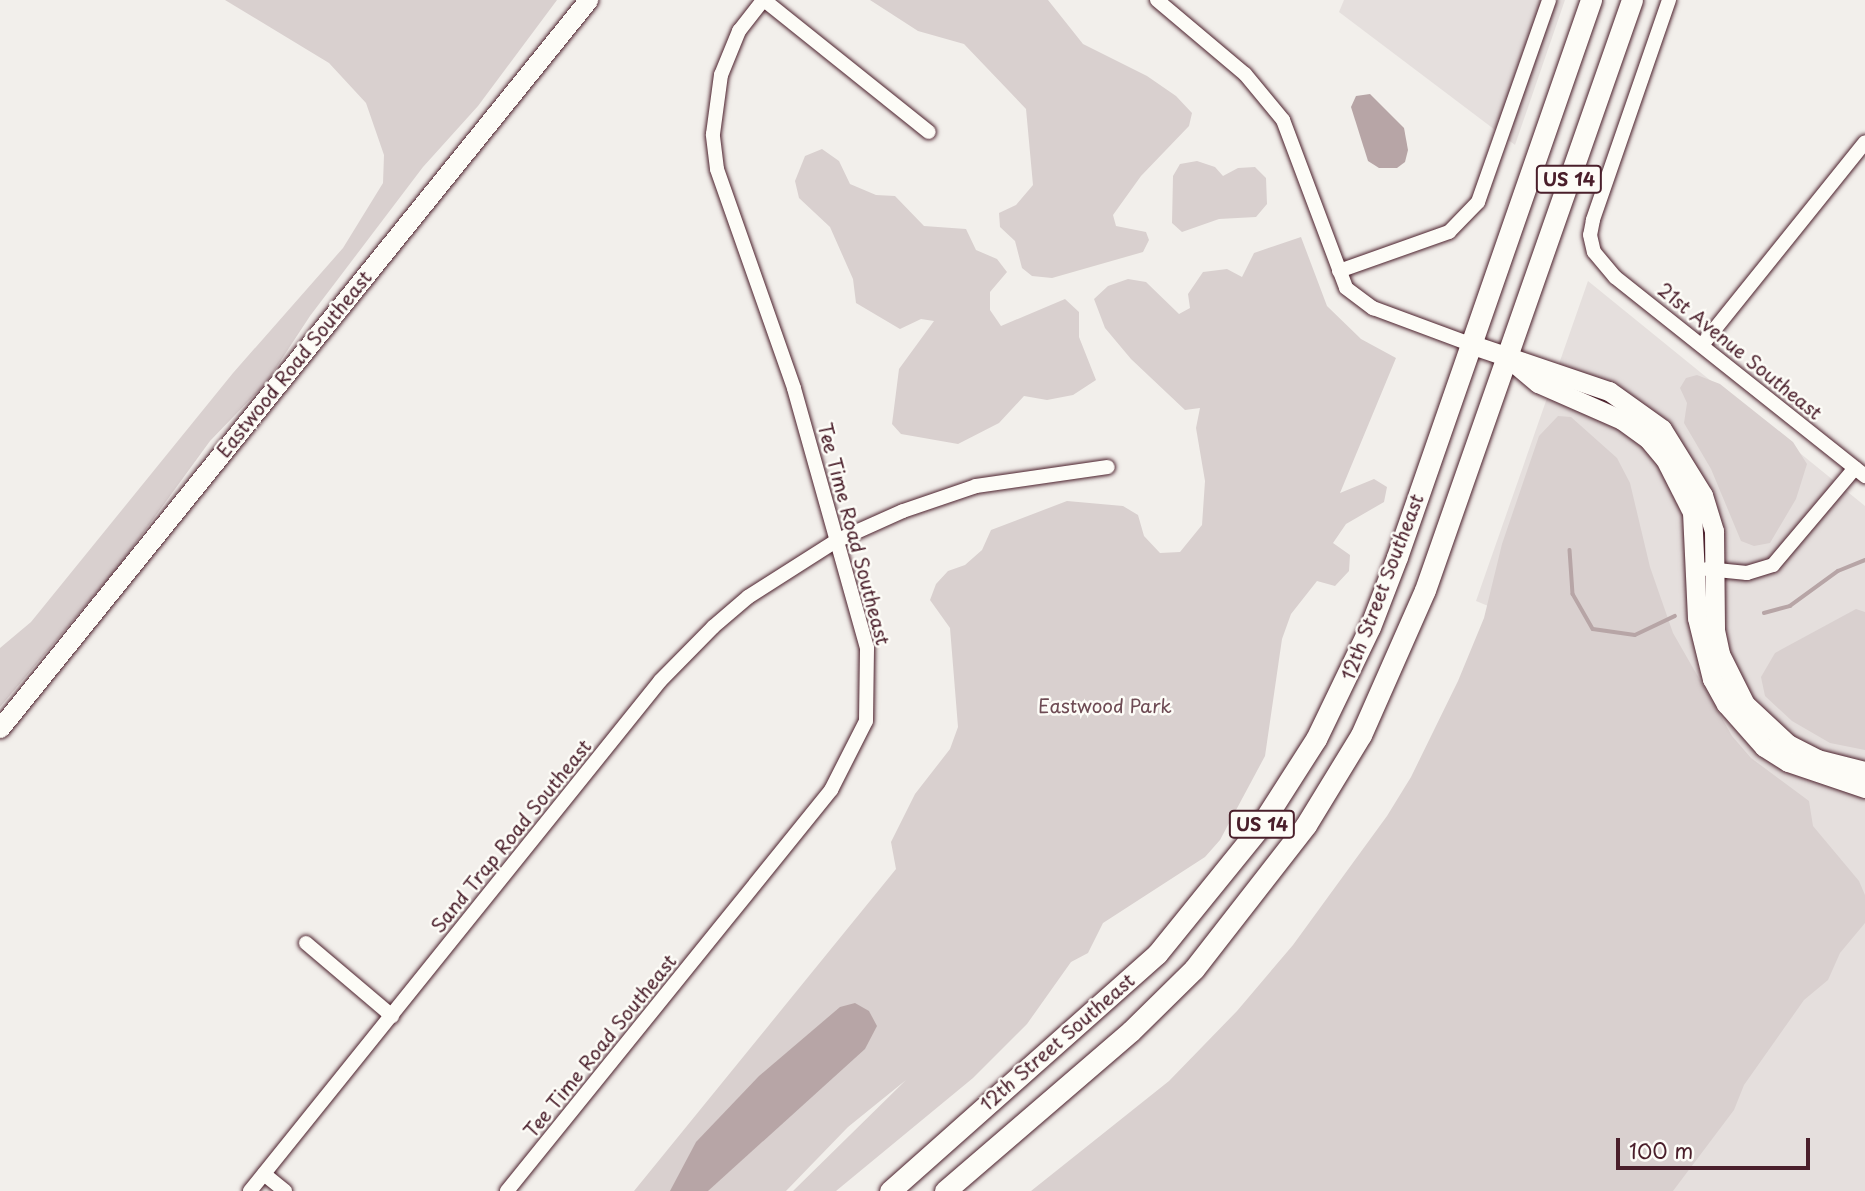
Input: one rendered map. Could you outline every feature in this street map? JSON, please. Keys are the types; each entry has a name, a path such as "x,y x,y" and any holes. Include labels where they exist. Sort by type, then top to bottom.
{"main road":[{"name":"12th Street Southeast","path":"890,1191 1147,964 1197,909 1259,828 1316,739 1370,627 1591,0"},
{"name":"12th Street Southeast","path":"945,1191 1163,1000 1222,937 1306,825 1361,735 1403,647 1632,0"}],"street":[{"name":"Eastwood Road Southeast","path":"0,728 588,0"},
{"path":"764,0 929,132"},
{"name":"Tee Time Road Southeast","path":"507,1191 831,790 859,741 869,699 867,648 782,351 717,169 713,134 721,75 739,31 764,0"},
{"path":"1157,0 1245,74 1283,120 1346,288 1360,301 1507,358 1538,383 1594,406 1648,439 1665,458 1692,513 1705,569 1717,642 1745,704 1788,744 1817,759 1865,771"},
{"path":"1339,271 1431,241 1465,219 1488,181 1549,0"},
{"name":"21st Avenue Southeast","path":"1669,0 1592,220 1594,252 1615,276 1860,472"},
{"path":"1702,345 1865,142"},
{"name":"Sand Trap Road Southeast","path":"250,1191 660,681 748,597 836,541 903,511 976,486 1108,467"},
{"path":"1705,569 1747,573 1773,565 1860,472"},
{"path":"1705,569 1697,618 1704,652 1726,704 1764,747 1788,762 1865,788"},
{"path":"306,943 392,1016"},
{"path":"264,1174 285,1191"}],"shaded area":[{"path":"1344,0 1565,0 1515,145 1339,12"},
{"path":"1370,94 1404,128 1408,150 1405,162 1397,168 1379,168 1368,161 1351,107 1356,96"},
{"path":"1588,281 1865,506 1865,1191 1609,1191 1586,646 1476,601"},
{"path":"855,1003 869,1011 877,1026 865,1049 708,1191 670,1191 696,1142 759,1076 840,1007"}],"green space":[{"path":"225,0 557,0 478,106 423,167 310,316 266,383 210,441 119,566 0,707 0,648 31,622 233,373 343,248 383,183 384,155 366,103 329,63"},
{"path":"870,0 1048,0 1083,44 1147,76 1176,96 1192,113 1189,126 1141,176 1113,215 1116,226 1146,232 1149,240 1143,252 1052,278 1032,276 1022,268 1015,241 1000,227 999,213 1016,205 1033,185 1026,109 964,44 918,31"},
{"path":"822,149 839,161 850,184 876,195 895,196 924,226 966,229 976,250 997,259 1007,272 990,292 990,310 1001,326 1065,299 1079,312 1079,337 1096,380 1073,395 1047,400 1024,396 999,423 958,444 901,434 892,424 899,369 934,321 921,319 900,329 856,303 853,279 830,227 799,198 795,181 805,156"},
{"path":"1197,161 1215,167 1223,176 1238,168 1255,167 1266,178 1267,204 1256,217 1219,219 1182,232 1172,223 1173,176 1180,164"},
{"name":"Eastwood Park","path":"1301,237 1327,306 1361,339 1396,358 1340,493 1374,479 1387,487 1384,502 1346,524 1333,543 1350,555 1349,571 1335,586 1317,581 1291,614 1282,639 1265,756 1220,840 1205,857 1103,923 1088,953 1071,962 1027,1024 973,1078 836,1191 793,1191 906,1080 848,1127 786,1191 634,1191 896,869 891,842 915,794 950,749 958,727 950,628 930,600 936,584 948,571 965,565 982,550 991,530 1067,501 1123,506 1138,515 1144,536 1160,553 1180,552 1202,525 1205,481 1196,428 1200,408 1185,410 1131,359 1105,328 1094,299 1108,286 1128,279 1146,282 1179,314 1190,308 1188,294 1203,272 1227,269 1242,277 1254,253"},
{"path":"1697,375 1720,384 1793,442 1807,464 1796,499 1770,543 1754,546 1741,541 1711,469 1684,423 1687,403 1680,388 1686,378"},
{"path":"1558,416 1571,417 1617,458 1630,483 1650,567 1673,633 1732,736 1751,758 1809,801 1813,826 1859,881 1865,895 1865,923 1840,953 1828,980 1804,1000 1744,1085 1734,1110 1673,1191 1031,1191 1169,1081 1237,1011 1293,945 1387,816 1411,777 1458,681 1484,618 1502,544 1539,436"},
{"path":"1856,609 1865,612 1865,750 1830,743 1792,721 1765,696 1761,677 1775,653"}],"waterway":[{"path":"1570,550 1573,594 1593,629 1635,635 1675,616"},
{"path":"1764,613 1790,606 1838,571 1865,560"}]}
